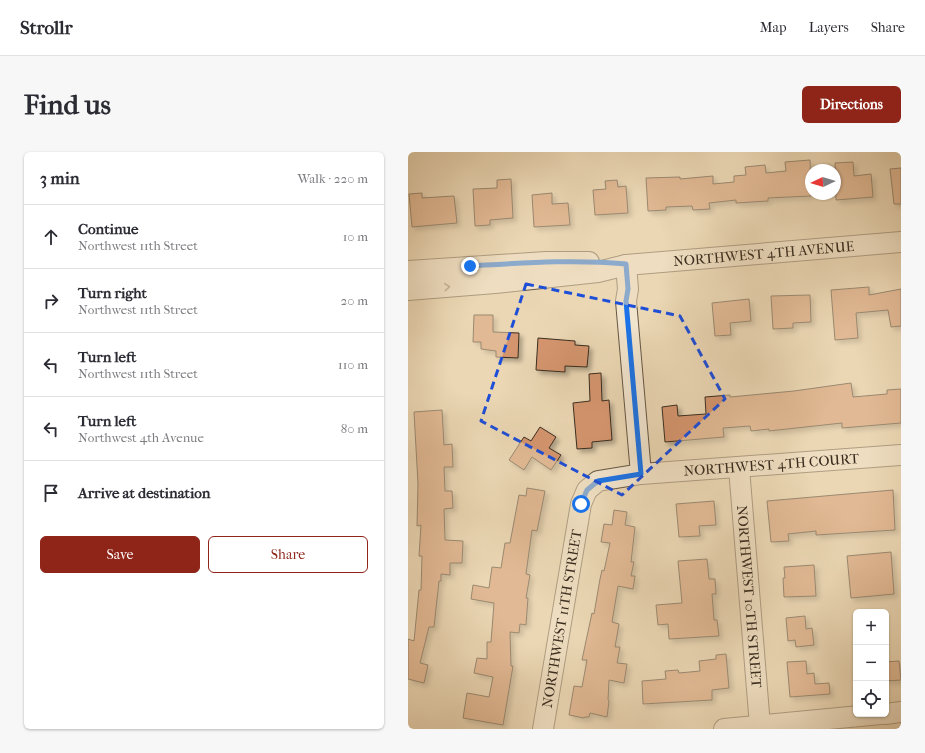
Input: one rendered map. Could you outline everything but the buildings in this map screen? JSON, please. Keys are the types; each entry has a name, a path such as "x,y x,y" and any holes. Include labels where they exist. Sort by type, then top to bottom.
{"street":[{"name":"NORTHWEST 4TH AVENUE","path":"408,271 546,262 598,262 626,264 901,242"},
{"name":"NORTHWEST 4TH AVENUE","path":"408,290 495,283 598,272 626,264"},
{"path":"626,264 628,289 626,301 641,474"},
{"path":"598,272 619,289 626,301"},
{"name":"NORTHWEST 4TH COURT","path":"641,474 901,455"},
{"name":"NORTHWEST 10TH STREET","path":"739,468 760,726"},
{"name":"NORTHWEST 11TH STREET","path":"542,729 581,504 587,490 598,481 641,474"},
{"path":"889,714 901,712"},
{"path":"724,729 853,717"}],"highlighted area":[{"path":"526,284 680,316 725,399 622,495 481,421"}],"route":[{"path":"470,266 546,262 598,262 626,264 628,289 626,301 641,474 598,481 587,490 581,504"}]}
